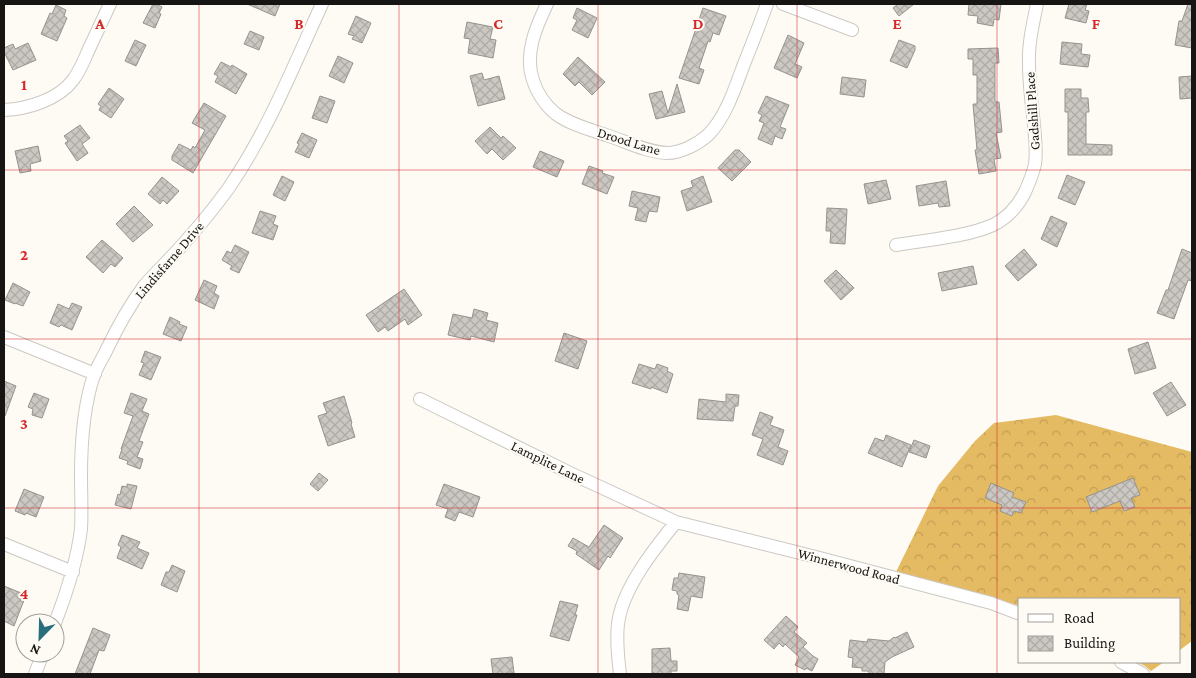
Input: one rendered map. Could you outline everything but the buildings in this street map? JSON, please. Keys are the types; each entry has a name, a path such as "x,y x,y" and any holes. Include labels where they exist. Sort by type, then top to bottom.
{"street":[{"path":"4,110 39,103 51,98 64,89 73,80 82,64 110,4"},
{"name":"Lindisfarne Drive","path":"59,613 73,572 81,529 82,448 90,392 95,374 116,330 136,297 209,214 248,158 273,113 322,4"},
{"name":"Drood Lane","path":"547,4 530,51 530,62 536,89 549,107 565,120 572,123 645,148 669,153 698,142 717,123 730,101 767,4"},
{"path":"783,4 852,30"},
{"name":"Gadshill Place","path":"896,245 977,231 1002,220 1016,207 1022,198 1035,163 1036,147 1029,46 1037,4"},
{"path":"4,337 95,374"},
{"name":"Lamplite Lane","path":"420,399 570,473 676,522"},
{"path":"620,674 617,644 621,607 627,593 647,561 676,522"},
{"name":"Winnerwood Road","path":"676,522 982,600 1018,613"},
{"path":"4,544 73,572"},
{"path":"1123,663 1143,674"}],"green space":[{"path":"1056,415 1192,452 1192,641 1181,649 1181,598 1018,598 1018,605 896,572 938,486 975,441 994,423"},
{"path":"1139,663 1163,663 1151,671"}]}
